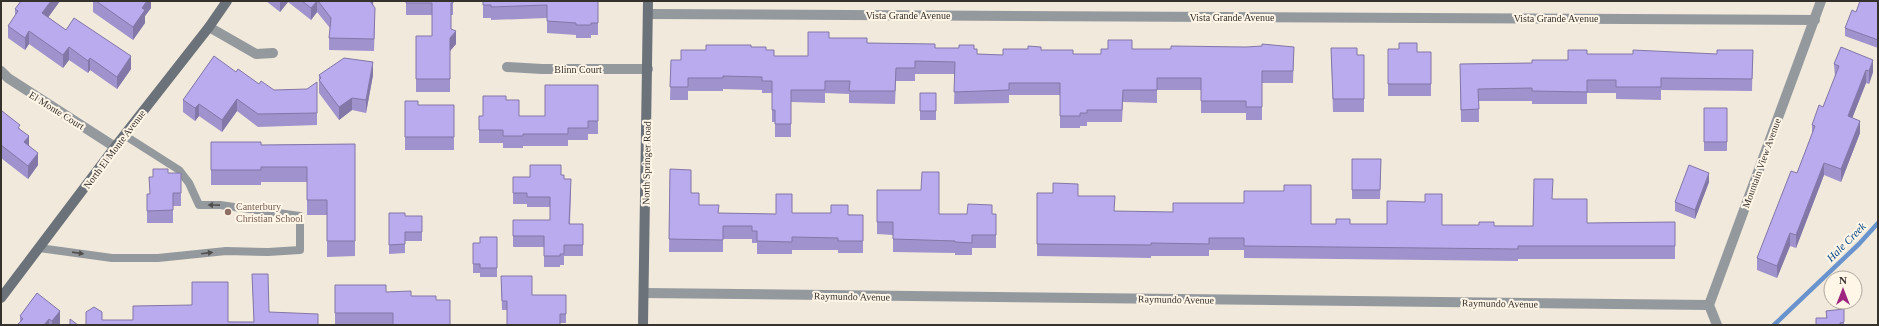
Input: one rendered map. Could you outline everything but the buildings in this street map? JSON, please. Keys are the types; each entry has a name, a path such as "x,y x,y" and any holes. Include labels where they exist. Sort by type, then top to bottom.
{"main road":[{"name":"North El Monte Avenue","path":"1,298 124,135 209,27 227,1"},
{"name":"North Springer Road","path":"643,325 648,1"}],"street":[{"name":"Mountain View Avenue","path":"1709,305 1821,1"},
{"name":"Vista Grande Avenue","path":"648,14 1815,20"},
{"path":"209,27 256,54 273,53"},
{"name":"Blinn Court","path":"507,67 542,69 648,69"},
{"name":"El Monte Court","path":"1,72 14,82 115,147"},
{"name":"Raymundo Avenue","path":"644,293 1709,305"},
{"path":"1709,305 1717,325"}],"lane":[{"path":"39,248 112,258 158,258 226,251 268,252 300,250 300,216 220,205 199,205 189,183 179,170 124,135"}],"waterway":[{"name":"Hale Creek","path":"1774,325 1859,244 1878,223"}],"place":[{"name":"Canterbury Christian School","path":"228,212"}]}
